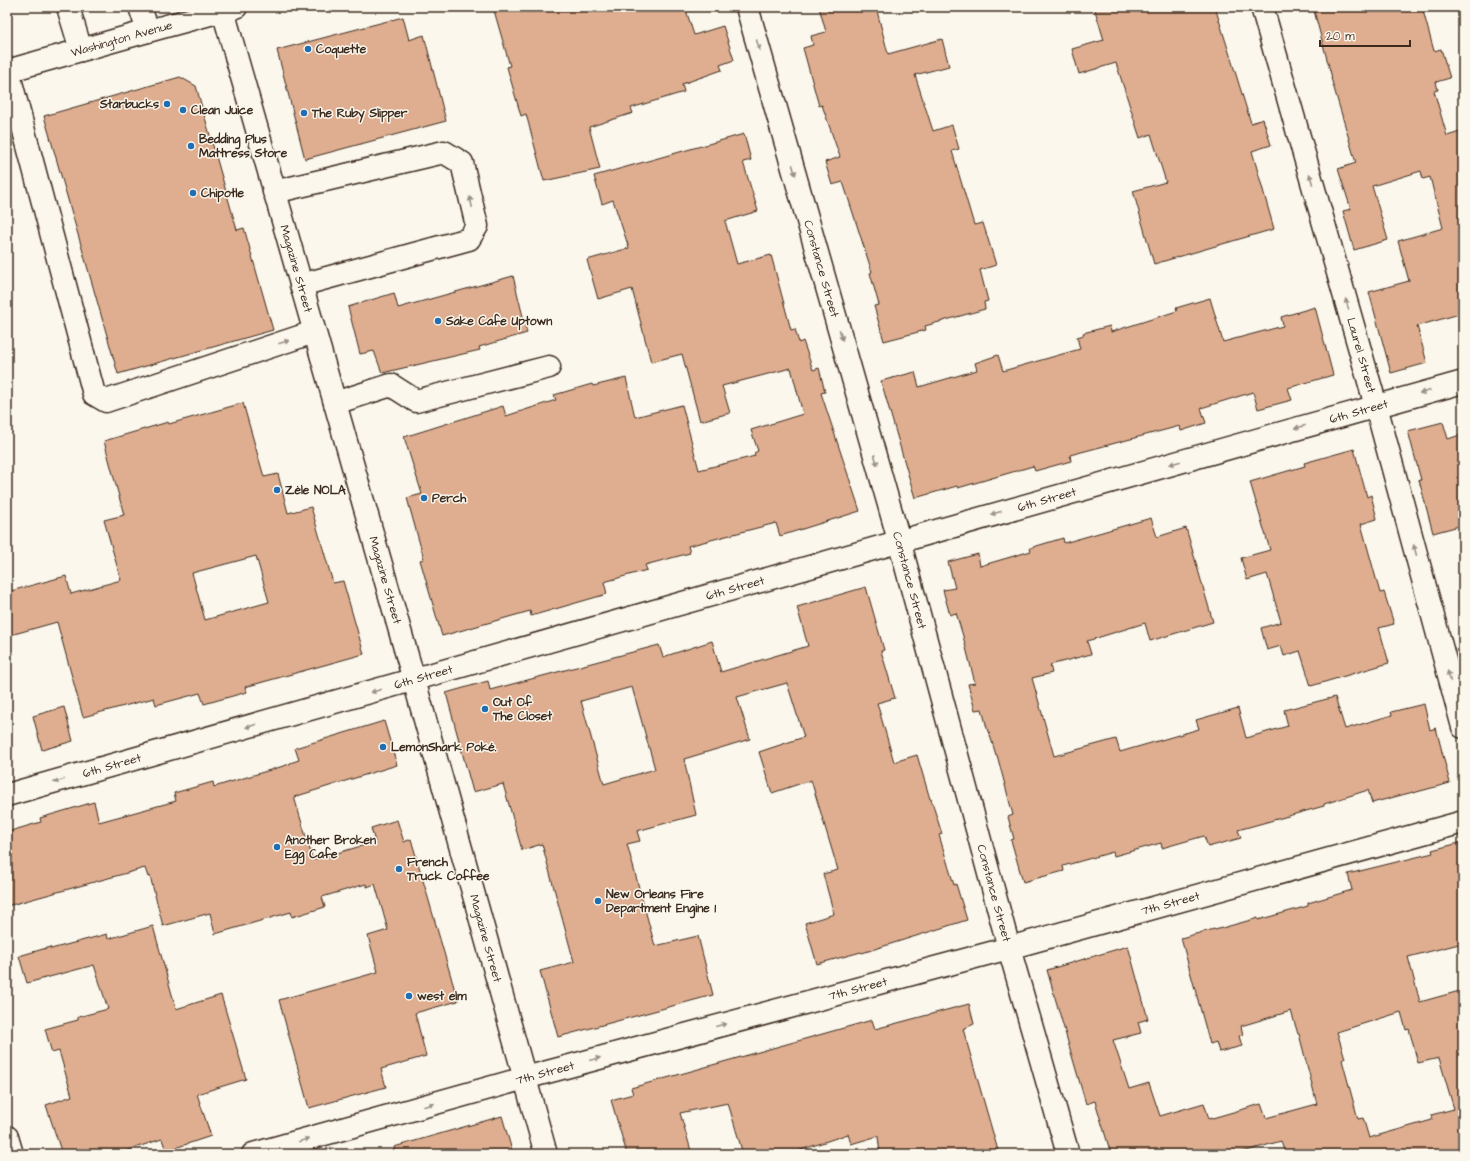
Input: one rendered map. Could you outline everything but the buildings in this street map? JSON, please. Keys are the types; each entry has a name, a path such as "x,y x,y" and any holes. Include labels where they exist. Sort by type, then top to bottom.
{"street":[{"path":"68,7 81,50"},
{"path":"140,7 148,31"},
{"name":"Constance Street","path":"747,7 899,540 1009,948 1068,1154"},
{"name":"Laurel Street","path":"1262,7 1376,406 1463,727"},
{"name":"Washington Avenue","path":"7,71 227,8"},
{"name":"Magazine Street","path":"227,8 274,192 414,680 546,1154"},
{"path":"7,71 94,394 106,401 314,332"},
{"path":"274,192 444,152 462,163 477,226 469,239 301,286"},
{"path":"335,403 391,385 416,401 549,367"},
{"name":"6th Street","path":"7,795 414,680 899,540 1463,382"},
{"name":"7th Street","path":"253,1154 525,1078 1009,948 1463,822"},
{"path":"7,1137 12,1154"}],"place":[{"name":"Coquette","path":"308,49"},
{"name":"Starbucks","path":"167,104"},
{"name":"Clean Juice","path":"183,110"},
{"name":"The Ruby Slipper","path":"304,113"},
{"name":"Bedding Plus Mattress Store","path":"191,146"},
{"name":"Chipotle","path":"193,193"},
{"name":"Sake Cafe Uptown","path":"438,321"},
{"name":"Zèle NOLA","path":"277,490"},
{"name":"Perch","path":"424,498"},
{"name":"Out Of The Closet","path":"485,709"},
{"name":"LemonShark Poké.","path":"383,747"},
{"name":"Another Broken Egg Cafe","path":"277,847"},
{"name":"French Truck Coffee","path":"399,869"},
{"name":"New Orleans Fire Department Engine 1","path":"598,901"},
{"name":"west elm","path":"409,996"}]}
